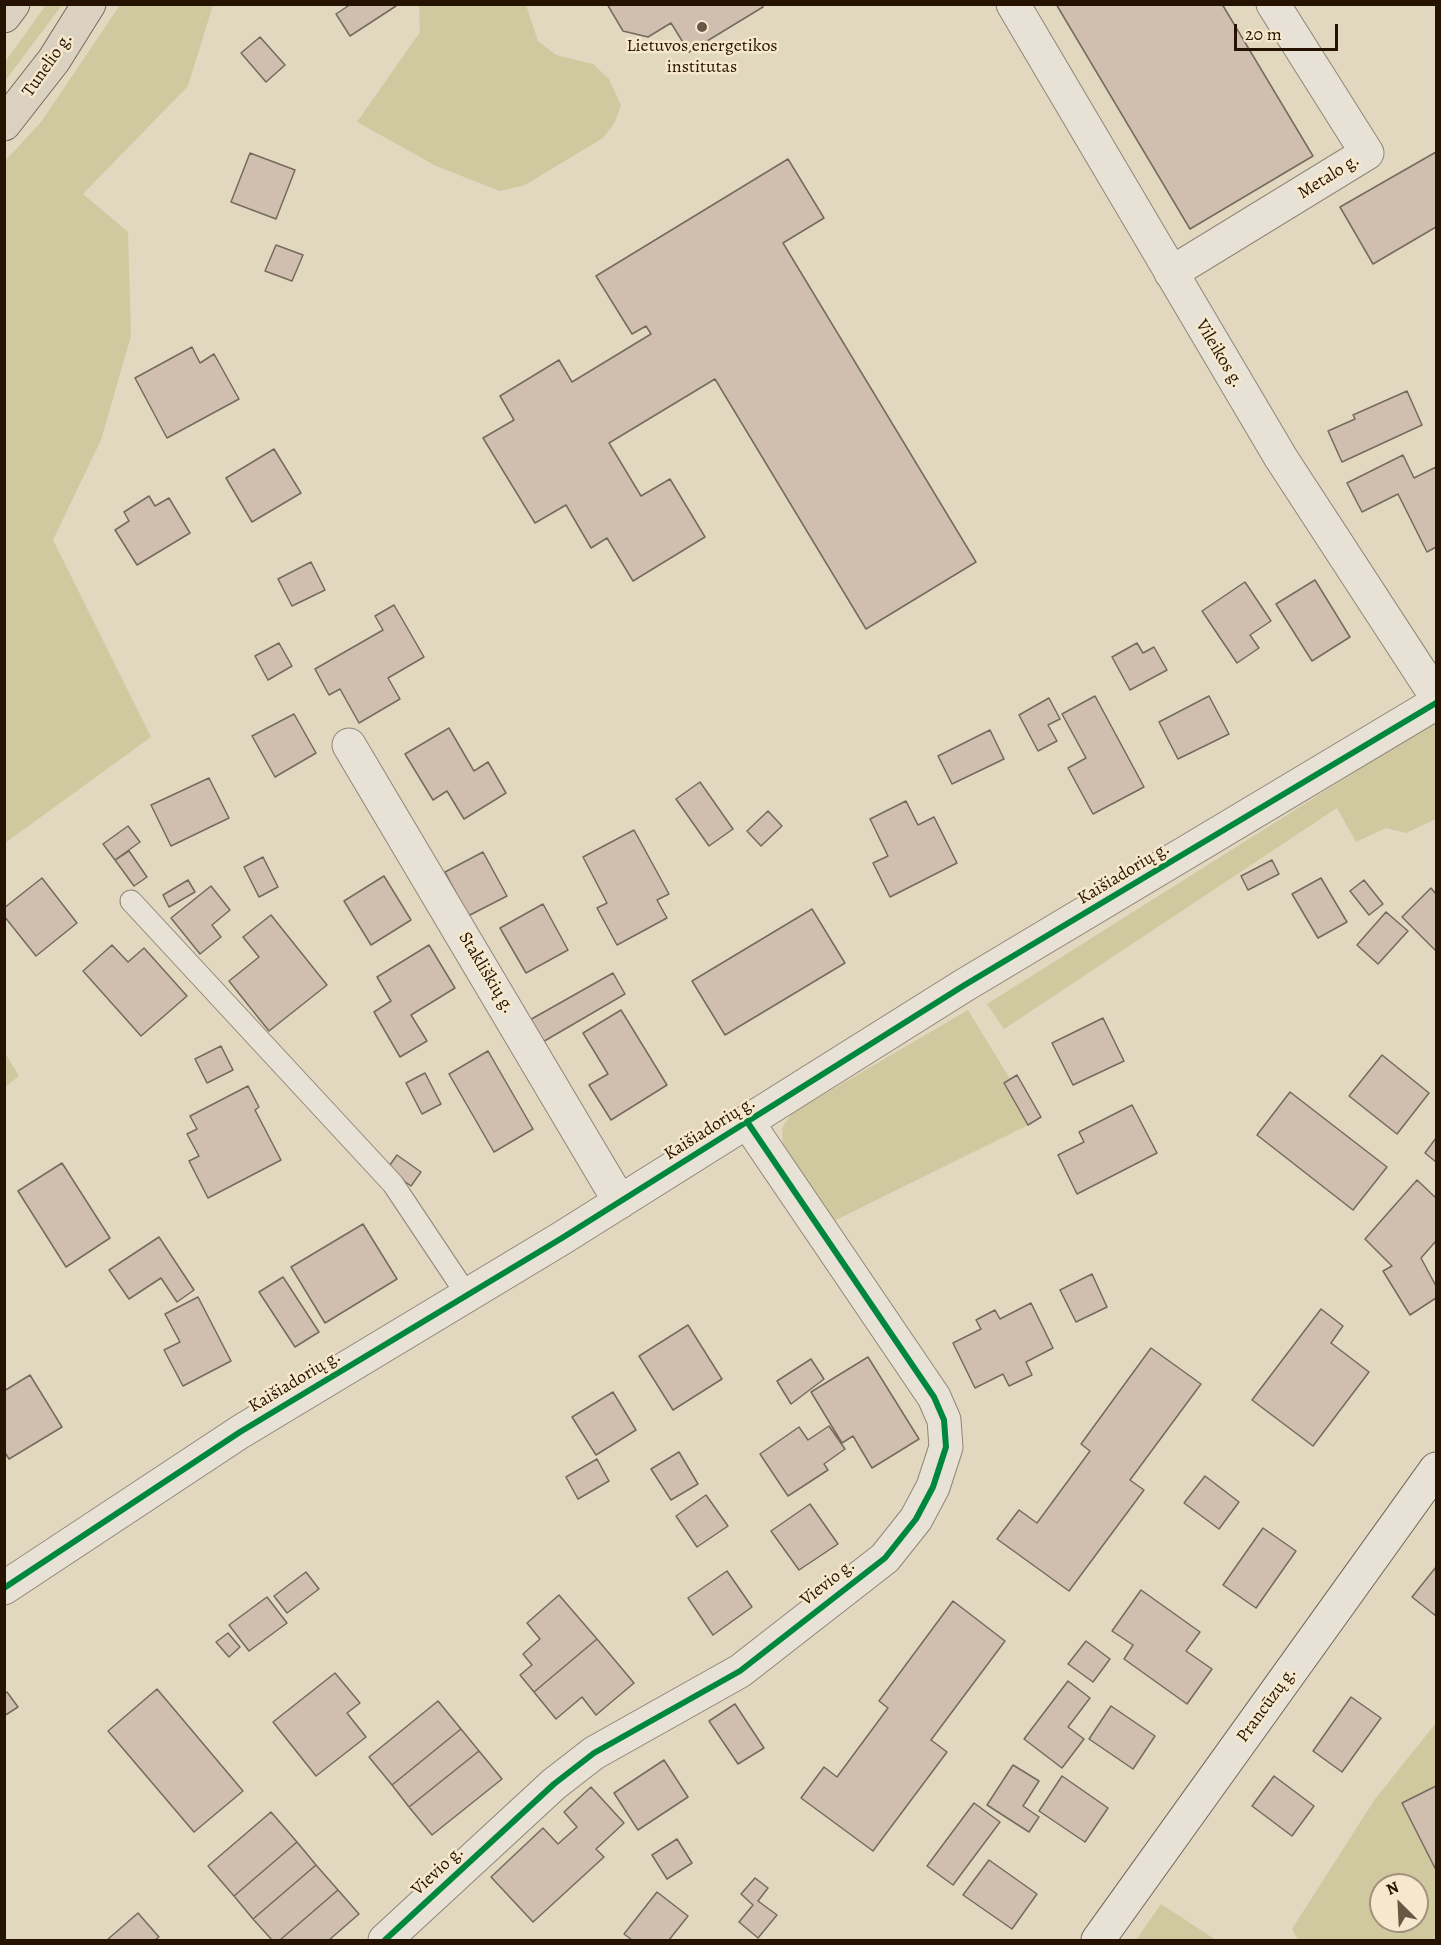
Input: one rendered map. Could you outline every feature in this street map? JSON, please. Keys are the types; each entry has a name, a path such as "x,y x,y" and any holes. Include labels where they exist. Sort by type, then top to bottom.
{"main road":[{"path":"4,16 13,4"},
{"name":"Tunelio g.","path":"4,124 54,60 89,4"}],"street":[{"name":"Vileikos g.","path":"1013,4 1281,458 1437,696"},
{"name":"Metalo g.","path":"1172,273 1367,153 1273,4"},
{"name":"Kaišiadorių g.","path":"4,1588 168,1478 748,1123 963,986 1437,703"},
{"name":"Stakliškių g.","path":"349,745 620,1202"},
{"name":"Vievio g.","path":"385,1941 554,1784 594,1753 740,1671 885,1558 916,1519 933,1487 946,1447 944,1420 934,1397 748,1123"},
{"name":"Prancūzų g.","path":"1098,1941 1437,1469"}],"lane":[{"path":"131,901 393,1184 466,1295"}],"shaded area":[{"path":"46,5 62,5 5,81 5,62"},
{"path":"120,5 213,5 188,86 83,194 128,232 131,336 101,440 53,540 151,737 5,843 5,161 41,122"},
{"path":"419,5 526,5 538,41 556,55 593,64 609,79 621,105 615,122 603,138 525,185 500,191 436,166 357,122 420,32"},
{"path":"1436,721 1436,819 1406,833 1386,828 1356,842 1337,808 1004,1029 987,1004"},
{"path":"968,1010 1010,1079 1004,1083 1028,1125 832,1222 783,1145 782,1128 792,1113"},
{"path":"5,1053 19,1076 4,1087"},
{"path":"1436,1723 1436,1786 1402,1804 1436,1870 1436,1940 1298,1940 1292,1929 1375,1799"},
{"path":"1161,1904 1216,1940 1136,1940"}],"building":[{"path":"351,4 395,4 396,6 350,36 336,14"},
{"name":"Lietuvos energetikos institutas","path":"607,4 762,4 763,7 689,52 671,23 648,37 623,31"},
{"path":"1056,4 1222,4 1313,156 1190,229"},
{"path":"260,37 285,65 266,82 241,53"},
{"path":"1436,152 1436,227 1373,264 1340,207"},
{"path":"250,153 295,170 276,219 231,202"},
{"path":"788,159 824,218 783,243 976,562 866,629 715,379 609,443 641,496 670,479 705,537 633,581 607,538 591,548 566,505 535,523 483,438 514,420 500,396 559,360 572,382 651,334 646,326 632,334 596,276"},
{"path":"276,245 303,255 292,281 265,271"},
{"path":"192,347 200,363 214,354 239,399 167,438 135,378"},
{"path":"1407,391 1422,425 1342,462 1328,431 1355,419 1353,415"},
{"path":"274,449 301,493 252,522 226,478"},
{"path":"1403,455 1414,478 1436,467 1436,547 1427,552 1398,494 1362,512 1347,483"},
{"path":"149,496 155,506 169,498 190,533 137,565 115,530 129,521 124,512"},
{"path":"311,562 325,590 292,606 278,579"},
{"path":"1315,580 1350,637 1312,661 1276,604"},
{"path":"1245,582 1271,621 1250,635 1259,648 1237,663 1202,611"},
{"path":"394,605 424,657 388,678 400,699 359,723 340,689 329,695 315,669 383,630 375,616"},
{"path":"279,643 292,666 268,680 255,656"},
{"path":"1137,643 1143,653 1154,647 1167,670 1130,690 1112,657"},
{"path":"1095,696 1144,787 1093,814 1068,768 1086,758 1062,714"},
{"path":"1209,696 1229,734 1178,759 1159,722"},
{"path":"1049,698 1060,719 1048,725 1057,741 1038,751 1019,715"},
{"path":"294,714 316,753 275,777 252,736"},
{"path":"449,728 474,771 488,762 506,793 464,819 447,791 433,800 405,754"},
{"path":"990,730 1004,759 952,784 938,756"},
{"path":"209,778 229,818 171,846 151,805"},
{"path":"700,782 733,829 709,846 676,799"},
{"path":"906,801 918,825 934,817 957,863 890,897 873,863 888,856 870,819"},
{"path":"768,811 782,826 761,846 747,831"},
{"path":"128,826 140,842 115,860 103,844"},
{"path":"634,830 669,894 657,900 667,918 617,945 597,908 607,903 583,857"},
{"path":"129,851 147,877 134,886 115,860"},
{"path":"483,852 507,896 468,916 445,872"},
{"path":"263,857 278,887 259,897 244,867"},
{"path":"1272,860 1279,874 1248,890 1241,876"},
{"path":"384,876 411,920 371,945 344,901"},
{"path":"42,878 77,923 36,956 4,916 4,908"},
{"path":"1321,878 1347,922 1318,938 1292,894"},
{"path":"188,880 195,892 169,907 163,895"},
{"path":"1364,880 1383,904 1369,915 1350,891"},
{"path":"211,886 230,910 212,925 221,937 200,954 171,918"},
{"path":"1431,888 1436,894 1436,951 1402,917"},
{"path":"543,904 568,950 526,973 500,928"},
{"path":"812,909 845,963 725,1035 692,981"},
{"path":"1386,912 1408,931 1378,964 1357,945"},
{"path":"271,915 327,985 269,1031 229,981 259,957 243,937"},
{"path":"112,945 128,962 144,948 187,996 141,1036 83,971"},
{"path":"429,945 455,988 411,1015 427,1041 400,1057 374,1012 391,1001 377,977"},
{"path":"613,973 625,994 541,1043 528,1021"},
{"path":"621,1010 667,1085 611,1120 589,1085 608,1074 583,1033"},
{"path":"1103,1018 1124,1061 1073,1085 1052,1043"},
{"path":"221,1046 233,1070 207,1083 195,1059"},
{"path":"488,1051 533,1129 494,1152 449,1074"},
{"path":"1382,1055 1429,1093 1397,1134 1349,1096"},
{"path":"425,1073 441,1104 422,1114 406,1083"},
{"path":"1017,1075 1041,1117 1028,1125 1004,1083"},
{"path":"248,1086 259,1107 255,1110 281,1160 208,1198 189,1161 199,1156 187,1134 197,1129 190,1116"},
{"path":"1290,1092 1387,1167 1353,1210 1257,1135"},
{"path":"1132,1105 1157,1153 1077,1194 1058,1155 1084,1142 1079,1132"},
{"path":"1436,1138 1436,1162 1425,1153"},
{"path":"397,1155 421,1172 411,1186 387,1169"},
{"path":"62,1163 110,1238 66,1267 18,1191"},
{"path":"1417,1180 1436,1198 1436,1241 1421,1258 1436,1286 1436,1298 1410,1315 1383,1271 1392,1266 1365,1239"},
{"path":"363,1224 397,1279 325,1323 291,1267"},
{"path":"159,1237 194,1290 177,1302 161,1278 129,1299 109,1270"},
{"path":"1092,1274 1107,1307 1076,1322 1060,1290"},
{"path":"283,1277 319,1332 295,1347 259,1292"},
{"path":"198,1297 231,1361 183,1386 164,1350 180,1342 165,1314"},
{"path":"1031,1303 1053,1348 1026,1362 1032,1375 1009,1386 1003,1374 975,1388 953,1343 981,1329 976,1320 995,1310 1000,1319"},
{"path":"1321,1309 1343,1326 1331,1343 1369,1372 1313,1446 1252,1400"},
{"path":"688,1325 722,1379 673,1410 639,1356"},
{"path":"1151,1348 1201,1384 1130,1480 1144,1490 1069,1591 997,1539 1019,1510 1037,1523 1090,1451 1081,1444"},
{"path":"868,1357 919,1439 872,1468 853,1436 842,1443 811,1392"},
{"path":"811,1359 824,1379 791,1404 777,1381"},
{"path":"30,1375 62,1427 9,1459 4,1451 4,1391"},
{"path":"613,1392 636,1430 596,1455 572,1417"},
{"path":"829,1426 845,1449 824,1464 828,1470 788,1496 760,1454 799,1427 808,1440"},
{"path":"679,1452 698,1484 671,1500 651,1469"},
{"path":"597,1459 609,1481 578,1499 566,1477"},
{"path":"1205,1476 1239,1502 1219,1529 1184,1503"},
{"path":"706,1495 728,1526 697,1547 676,1516"},
{"path":"810,1504 838,1544 799,1570 771,1531"},
{"path":"1263,1528 1296,1551 1256,1608 1223,1585"},
{"path":"1436,1567 1436,1616 1412,1597"},
{"path":"727,1571 752,1607 713,1635 688,1598"},
{"path":"306,1572 319,1589 287,1613 274,1596"},
{"path":"1141,1590 1200,1632 1186,1651 1212,1669 1187,1704 1124,1659 1133,1645 1112,1631"},
{"path":"559,1595 597,1639 534,1692 520,1675 532,1665 523,1654 540,1639 527,1623"},
{"path":"267,1597 287,1623 249,1651 229,1625"},
{"path":"953,1601 1005,1641 931,1740 947,1752 873,1851 801,1798 824,1767 837,1777 888,1708 879,1701"},
{"path":"228,1633 240,1647 229,1657 216,1642"},
{"path":"597,1639 634,1683 596,1715 582,1697 556,1719 534,1692"},
{"path":"1086,1641 1110,1659 1093,1682 1068,1664"},
{"path":"335,1673 360,1703 347,1713 366,1737 316,1776 273,1722"},
{"path":"1068,1681 1090,1698 1068,1727 1084,1739 1062,1768 1024,1739"},
{"path":"157,1689 243,1791 194,1832 108,1731"},
{"path":"7,1692 18,1707 4,1716 4,1694"},
{"path":"1351,1697 1381,1718 1342,1772 1313,1751"},
{"path":"438,1701 461,1729 392,1785 369,1757"},
{"path":"735,1704 764,1748 738,1764 709,1721"},
{"path":"1111,1706 1155,1736 1133,1769 1089,1739"},
{"path":"461,1729 479,1751 409,1807 392,1785"},
{"path":"479,1751 502,1779 432,1835 409,1807"},
{"path":"664,1760 688,1797 638,1830 614,1793"},
{"path":"1013,1765 1039,1781 1023,1806 1039,1817 1029,1832 987,1805"},
{"path":"1062,1776 1108,1808 1085,1842 1039,1811"},
{"path":"1274,1776 1314,1806 1292,1836 1252,1806"},
{"path":"1436,1786 1436,1870 1402,1803"},
{"path":"591,1787 624,1823 596,1849 604,1857 533,1922 491,1877 543,1828 558,1844 577,1827 564,1812"},
{"path":"974,1803 1000,1822 953,1885 927,1866"},
{"path":"271,1812 297,1842 234,1896 208,1866"},
{"path":"677,1839 692,1863 667,1879 652,1855"},
{"path":"297,1842 316,1865 253,1919 234,1896"},
{"path":"989,1860 1037,1894 1012,1929 963,1895"},
{"path":"316,1865 338,1890 280,1940 272,1940 253,1919"},
{"path":"755,1878 768,1888 758,1901 777,1915 758,1938 739,1922 753,1905 741,1894"},
{"path":"338,1890 359,1914 329,1940 280,1940"},
{"path":"657,1892 688,1916 669,1940 632,1940 624,1934"},
{"path":"138,1913 159,1937 155,1940 107,1940"}],"cycle path":[{"path":"4,1588 240,1432 562,1238 963,986 1436,703"},
{"path":"385,1940 554,1784 594,1753 740,1671 885,1558 916,1519 933,1487 946,1447 944,1420 934,1397 748,1123"}],"place":[{"name":"Lietuvos energetikos institutas","path":"702,27"}]}
